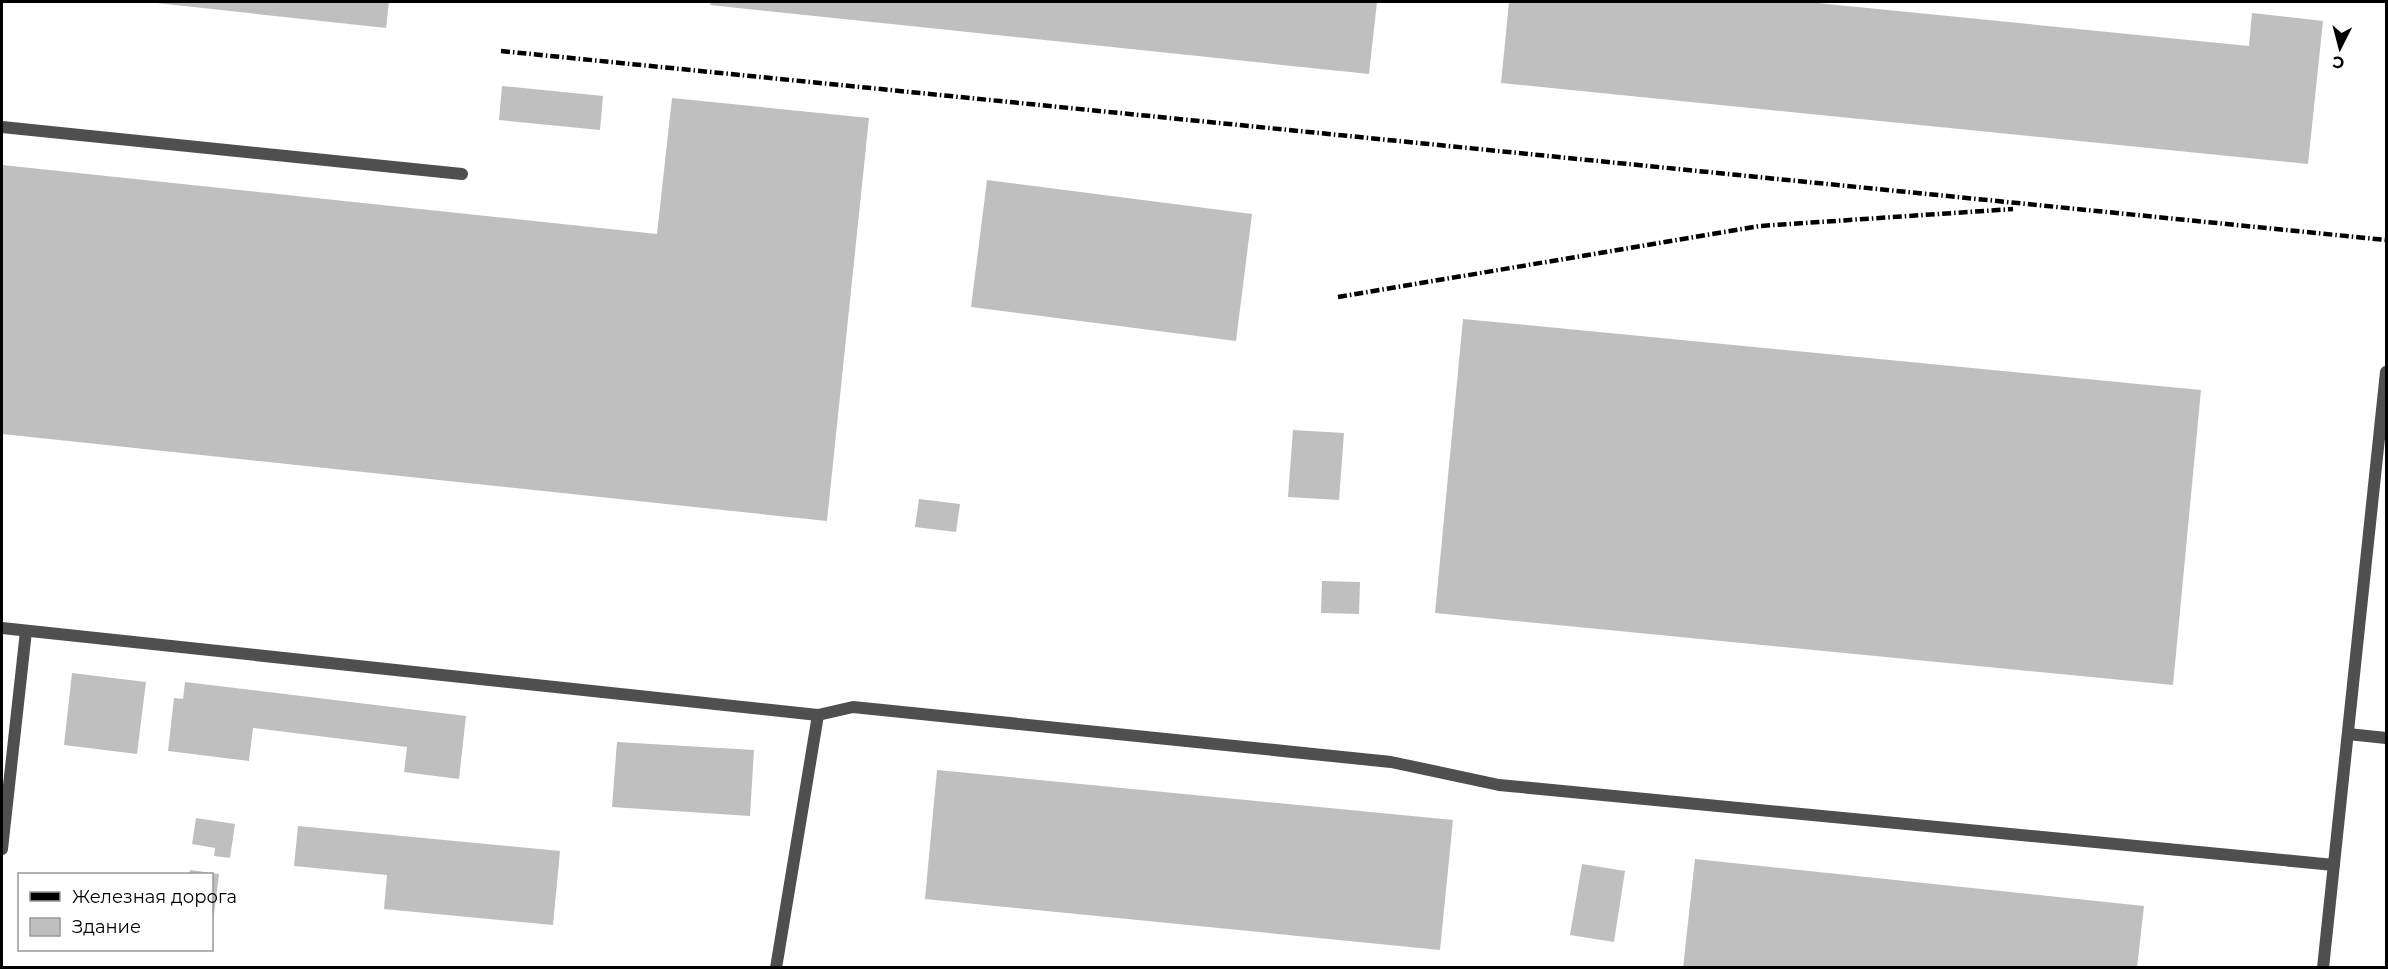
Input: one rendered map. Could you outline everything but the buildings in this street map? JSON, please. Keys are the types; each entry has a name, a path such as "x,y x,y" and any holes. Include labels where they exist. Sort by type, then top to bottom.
{"lane":[{"path":"2,127 462,174"},
{"path":"2323,968 2386,372"},
{"path":"2,628 818,715 853,707 1391,762 1499,785 2334,865"},
{"path":"2,849 26,631"},
{"path":"776,968 818,715"},
{"path":"2348,734 2386,738"}],"railway":[{"path":"501,51 2386,240"},
{"path":"1338,297 1760,226 2013,209"}]}
